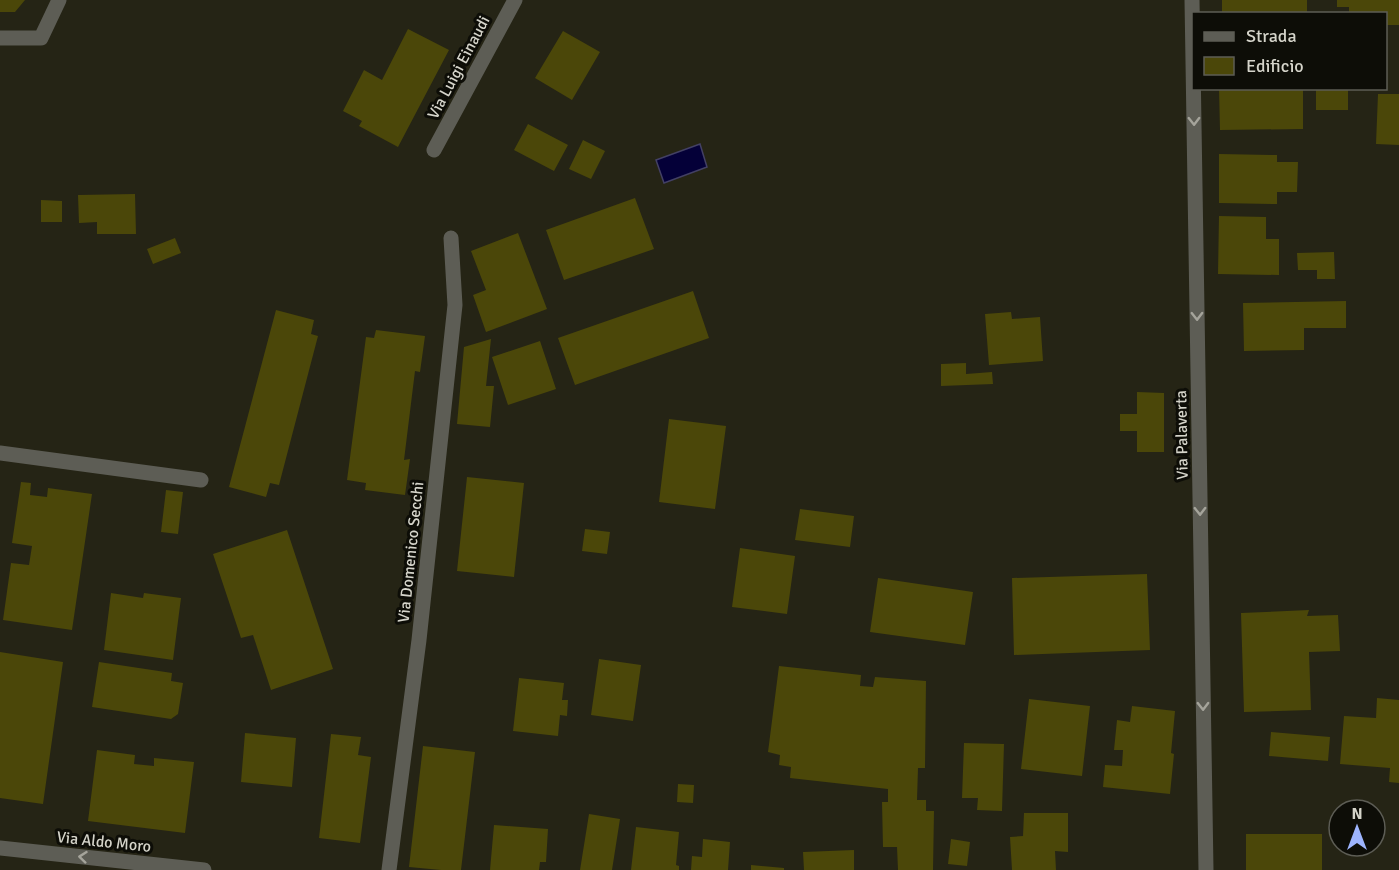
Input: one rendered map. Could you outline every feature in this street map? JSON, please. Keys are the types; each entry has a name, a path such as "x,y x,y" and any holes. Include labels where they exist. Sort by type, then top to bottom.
{"street":[{"path":"0,38 42,38 59,0"},
{"name":"Via Luigi Einaudi","path":"434,150 514,0"},
{"name":"Via Palaverta","path":"1193,90 1206,870"},
{"name":"Via Domenico Secchi","path":"389,870 419,640 455,305 451,238"},
{"path":"0,453 201,480"},
{"name":"Via Aldo Moro","path":"0,848 204,870"}],"shaded area":[{"path":"700,144 707,167 664,183 656,160"}],"building":[{"path":"0,0 25,0 15,12 0,12"},
{"path":"1222,0 1307,0 1307,12 1222,12"},
{"path":"1337,0 1399,0 1399,25 1387,25 1387,12 1349,12 1349,7 1337,7"},
{"path":"408,29 449,50 398,147 359,126 362,121 343,111 364,70 382,80"},
{"path":"563,31 600,52 572,100 535,78"},
{"path":"1219,90 1303,90 1303,129 1220,130"},
{"path":"1316,90 1348,90 1348,110 1316,110"},
{"path":"1378,94 1399,94 1399,145 1376,144"},
{"path":"528,124 568,145 554,171 514,150"},
{"path":"583,140 605,151 591,179 569,169"},
{"path":"1219,154 1277,155 1277,162 1298,162 1297,192 1277,192 1277,204 1219,203"},
{"path":"135,194 136,234 97,234 97,222 79,223 78,195"},
{"path":"635,198 654,249 564,280 546,230"},
{"path":"41,200 62,201 62,222 41,222"},
{"path":"1219,216 1266,217 1266,239 1279,239 1279,275 1218,274"},
{"path":"518,233 547,309 486,332 473,295 486,290 471,251"},
{"path":"175,238 181,253 153,264 147,249"},
{"path":"1334,252 1335,279 1317,279 1317,270 1298,270 1297,253"},
{"path":"693,291 709,338 575,385 558,338"},
{"path":"1346,301 1346,328 1304,328 1304,350 1244,351 1243,303"},
{"path":"276,310 314,320 311,334 318,336 279,485 270,483 266,497 229,487"},
{"path":"1011,312 1012,319 1040,317 1043,361 989,365 985,314"},
{"path":"376,330 425,336 420,372 415,371 404,460 410,459 405,495 365,490 366,483 347,480 366,337 374,338"},
{"path":"491,339 486,386 494,386 490,427 457,424 464,347"},
{"path":"540,341 556,389 508,405 492,357"},
{"path":"966,363 966,374 992,372 993,384 941,386 941,364"},
{"path":"1137,392 1164,393 1164,452 1137,452 1137,431 1120,431 1120,414 1137,414"},
{"path":"669,419 726,426 715,509 659,502"},
{"path":"467,477 524,483 514,577 457,571"},
{"path":"21,482 31,483 30,495 47,497 48,488 92,494 72,630 3,620 11,563 29,565 32,546 12,543"},
{"path":"166,490 183,492 178,534 161,532"},
{"path":"800,509 854,516 850,547 795,540"},
{"path":"585,529 610,532 607,554 582,551"},
{"path":"287,530 333,669 271,690 253,635 241,638 213,554"},
{"path":"740,548 795,556 787,614 732,607"},
{"path":"1147,574 1150,650 1014,655 1012,578"},
{"path":"878,578 973,592 965,645 870,632"},
{"path":"111,593 143,598 144,593 181,598 173,660 104,650"},
{"path":"1309,610 1307,616 1338,615 1340,651 1309,652 1311,710 1244,712 1241,613"},
{"path":"0,652 63,662 43,804 0,798"},
{"path":"599,659 641,665 633,721 591,715"},
{"path":"99,662 172,673 171,681 183,683 178,714 171,719 92,707"},
{"path":"779,666 861,675 860,686 873,687 875,677 926,681 925,768 918,768 917,800 926,800 926,811 934,811 933,870 898,870 897,847 883,847 882,802 888,802 888,789 790,778 791,767 779,765 780,755 768,752"},
{"path":"519,678 564,683 562,700 568,700 567,716 560,715 558,736 513,731"},
{"path":"1377,698 1399,700 1399,783 1389,782 1390,768 1340,764 1344,716 1376,718"},
{"path":"1029,699 1090,706 1082,776 1021,769"},
{"path":"1132,706 1175,711 1170,794 1103,787 1105,765 1122,766 1123,750 1114,750 1117,720 1130,722"},
{"path":"1271,732 1330,737 1328,761 1269,756"},
{"path":"245,733 296,738 292,787 241,782"},
{"path":"331,734 361,737 358,755 371,757 360,843 319,838"},
{"path":"964,743 1004,744 1002,811 977,810 978,798 962,798"},
{"path":"423,746 475,752 461,870 409,867"},
{"path":"97,750 135,755 134,764 154,766 154,758 194,762 185,833 88,821"},
{"path":"678,784 694,785 693,803 677,802"},
{"path":"1024,813 1068,813 1068,852 1055,851 1056,870 1012,870 1010,837 1023,836"},
{"path":"589,814 620,819 612,870 580,870"},
{"path":"494,825 548,829 546,862 540,862 539,870 490,870"},
{"path":"636,827 679,832 676,865 679,866 679,870 631,870"},
{"path":"1246,834 1322,834 1322,870 1246,870"},
{"path":"703,839 730,842 728,870 691,870 692,856 702,857"},
{"path":"951,839 970,842 967,866 948,864"},
{"path":"854,850 854,870 804,870 803,852"},
{"path":"751,865 784,868 784,870 751,870"}]}
